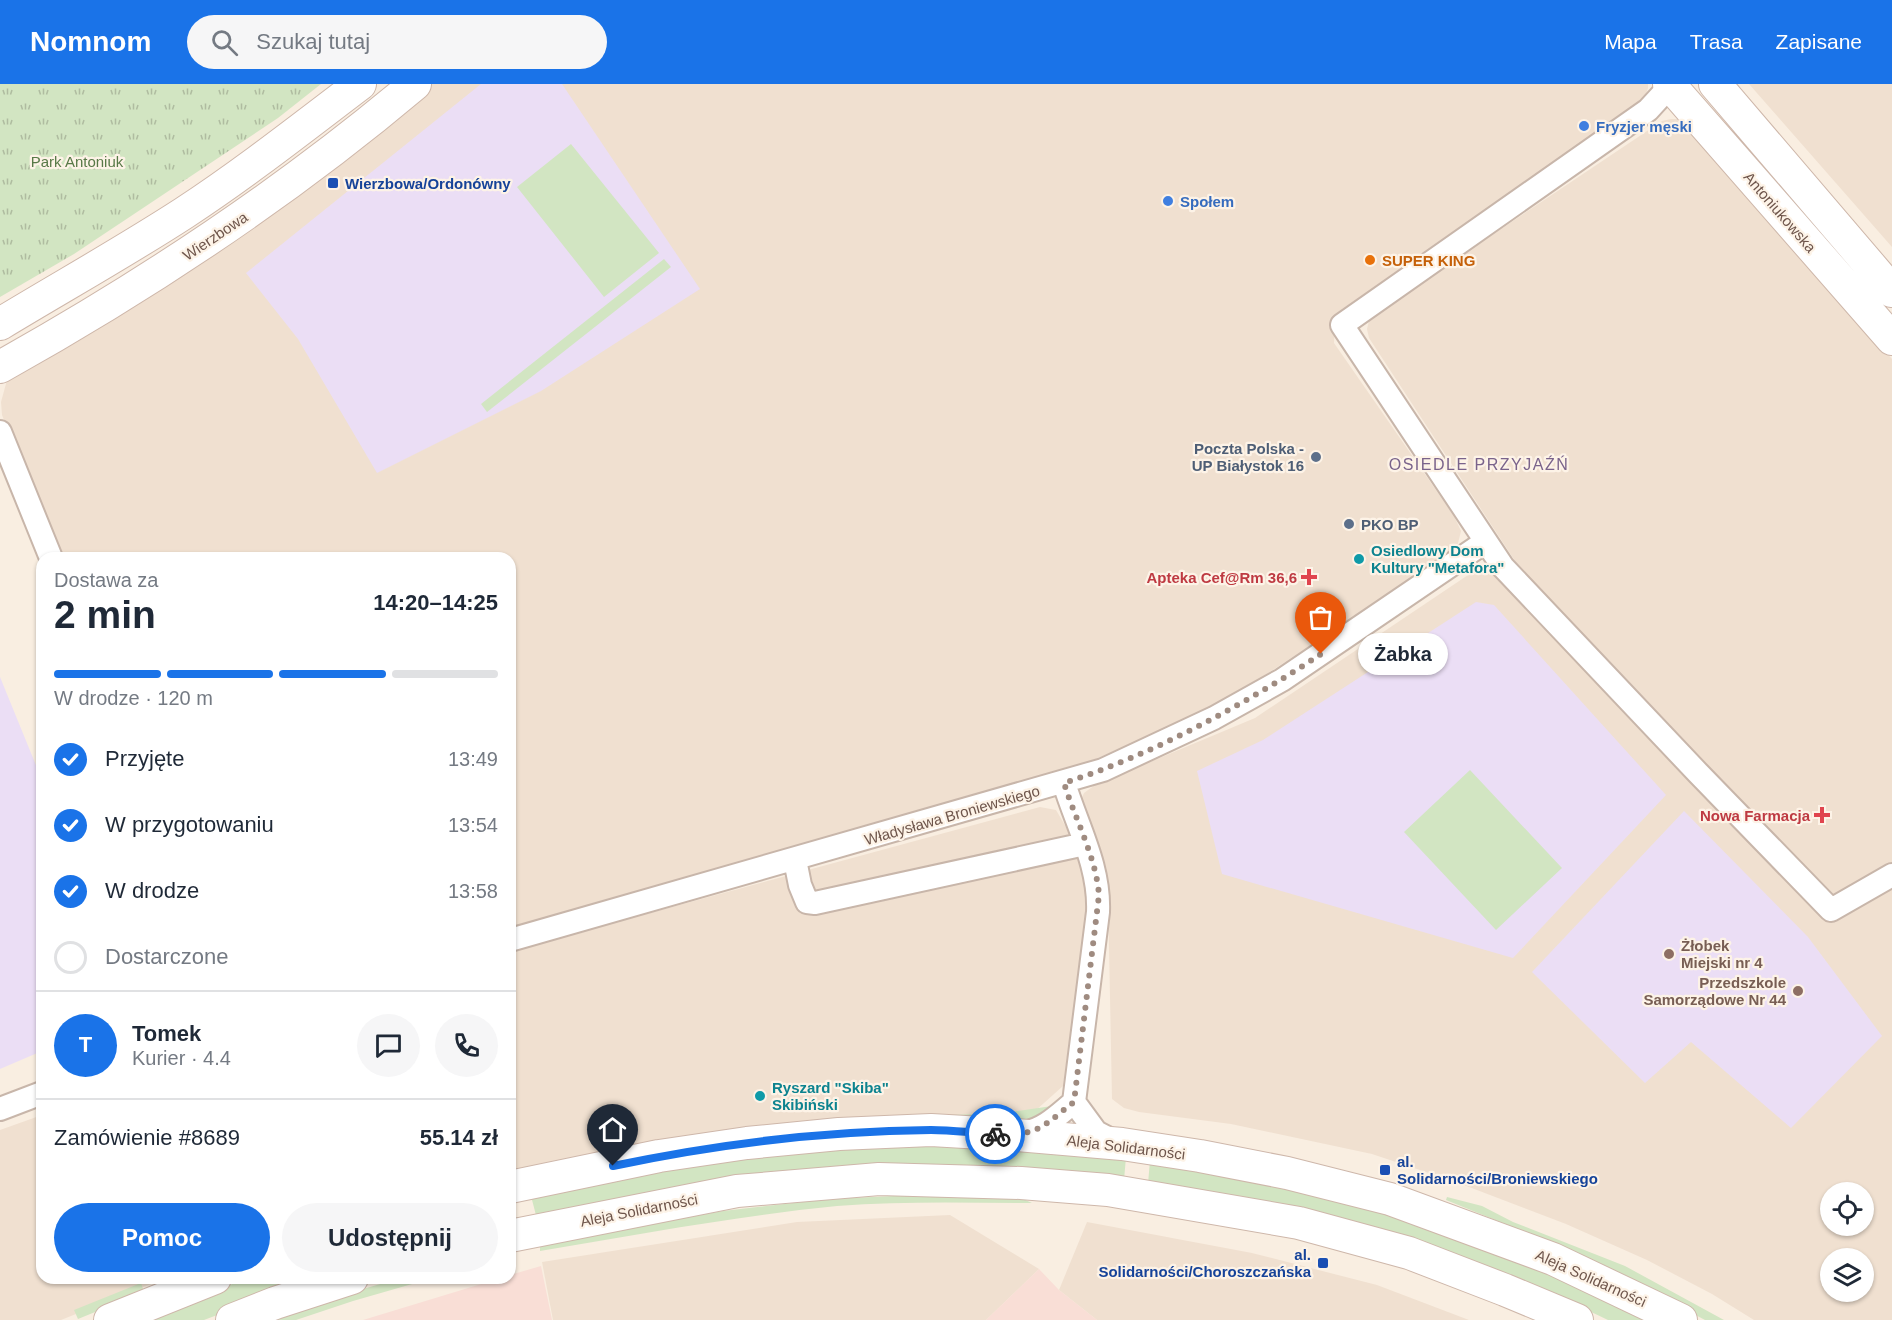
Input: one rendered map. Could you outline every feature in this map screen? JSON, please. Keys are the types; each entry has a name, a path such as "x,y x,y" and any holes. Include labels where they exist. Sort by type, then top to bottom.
{"main road":[{"path":"0,324 98,267 204,200 263,159 360,84"},
{"name":"Wierzbowa","path":"0,367 62,332 221,231 359,131 415,84"},
{"path":"1715,84 1892,291"},
{"name":"Antoniukowska","path":"1671,85 1892,339"},
{"path":"204,200 216,201 222,206 226,214 221,231"},
{"name":"Aleja Solidarności","path":"516,1187 659,1156 747,1143 839,1134 932,1130 1122,1144 1276,1171 1390,1199 1553,1259 1681,1320"},
{"name":"Aleja Solidarności","path":"516,1235 737,1191 879,1179 1021,1183 1108,1190 1299,1223 1409,1253 1577,1320"},
{"path":"110,1320 199,1284"},
{"path":"232,1320 334,1284"}],"street":[{"path":"1671,85 1648,110 1342,325 1503,567 1698,773 1831,909 1892,875"},
{"path":"0,432 49,552"},
{"name":"Władysława Broniewskiego","path":"516,938 1103,771 1214,718 1282,680 1485,542"},
{"path":"1017,1135 1034,1131 1050,1123 1074,1102 1099,895 1096,873 1064,783"},
{"path":"795,860 803,894 807,902 815,903 1085,844"},
{"path":"0,1109 36,1095"},
{"path":"1074,1102 1096,1132 1108,1140 1122,1144"}],"shaded area":[{"path":"431,84 1648,84 1645,97 1335,316 1334,343 1454,516 1461,531 1457,547 1442,560 1248,686 1175,724 1098,758 1020,786 516,930 516,552 57,552 2,415 1,402 7,380 390,122"},
{"path":"481,84 562,84 700,289 541,391 377,473 298,339 246,273"},
{"path":"1749,84 1892,84 1892,247"},
{"path":"1678,119 1892,359 1892,1320 1754,1320 1712,1294 1647,1260 1566,1224 1456,1182 1372,1154 1231,1124 1139,1112 1124,1108 1112,1099 1108,895 1079,803 1084,793 1095,785 1255,718 1477,569 1491,571 1498,576 1517,564 1369,338 1367,329 1369,321 1377,312 1662,121"},
{"path":"1476,602 1494,605 1666,795 1513,958 1222,874 1197,771 1263,740"},
{"path":"0,677 36,765 36,1054 0,1069"},
{"path":"1040,807 1056,810 1066,827 1090,887 1063,1086 1025,1120 516,1172 516,949"},
{"name":"Żłobek Miejski nr 4","path":"1684,811 1808,937 1882,1036 1791,1128 1691,1042 1645,1083 1532,972"},
{"path":"36,1117 36,1284 151,1284 61,1320 0,1320 0,1130"},
{"path":"950,1215 1039,1269 986,1320 553,1320 542,1262 797,1222"},
{"path":"1087,1222 1252,1253 1377,1285 1469,1320 1097,1320 1059,1290"},
{"path":"541,1266 552,1320 363,1320 481,1284 516,1284 516,1273"},
{"path":"1039,1269 1059,1290 1097,1320 986,1320"}],"green space":[{"name":"Park Antoniuk","path":"0,84 321,84 278,118 74,254 0,297"},
{"path":"571,144 659,253 604,297 517,187"},
{"path":"664,259 671,267 487,412 481,404"},
{"path":"1470,770 1562,868 1496,930 1404,832"},
{"path":"1052,1106 1043,1115 1030,1121 525,1172 524,1167 607,1153 870,1118 1003,1113"},
{"path":"934,1145 1126,1157 1124,1180 963,1168 537,1219 531,1196 693,1164 836,1148"},
{"path":"1150,1160 1200,1168 1407,1218 1521,1259 1654,1320 1608,1320 1566,1300 1148,1184"},
{"path":"915,1195 1019,1197 1032,1203 910,1203 837,1206 725,1220 540,1251 540,1244 723,1211 829,1199"},
{"path":"1447,1197 1482,1206 1513,1222 1625,1266 1724,1320 1705,1320 1584,1256 1446,1200"},
{"path":"139,1284 141,1284 144,1292 78,1319 74,1310"},
{"path":"232,1284 298,1284 204,1320 138,1320"},
{"path":"380,1284 412,1284 296,1320 271,1320 325,1300"}],"way so far":[{"path":"995,1134 1017,1135 1034,1131 1050,1123 1074,1102 1099,895 1096,873 1072,812 1064,783 1103,771 1214,718 1282,680 1321,654"}],"place":[{"name":"Fryzjer męski","path":"1584,126"},
{"name":"Wierzbowa/Ordonówny","path":"333,183"},
{"name":"Społem","path":"1168,201"},
{"name":"SUPER KING","path":"1370,260"},
{"name":"Poczta Polska - UP Białystok 16","path":"1316,457"},
{"name":"PKO BP","path":"1349,524"},
{"name":"Osiedlowy Dom Kultury \"Metafora\"","path":"1359,559"},
{"name":"Apteka Cef@Rm 36,6","path":"1309,577"},
{"name":"Żabka","path":"1321,654"},
{"name":"Nowa Farmacja","path":"1822,815"},
{"name":"Żłobek Miejski nr 4","path":"1669,954"},
{"name":"Przedszkole Samorządowe Nr 44","path":"1798,991"},
{"name":"Ryszard \"Skiba\" Skibiński","path":"760,1096"},
{"name":"al. Solidarności/Broniewskiego","path":"1385,1170"},
{"name":"al. Solidarności/Choroszczańska","path":"1323,1263"}],"district":[{"name":"OSIEDLE PRZYJAŹŃ","path":"1479,464"}],"route":[{"path":"613,1166 659,1156 747,1143 839,1134 932,1130 995,1134"}]}
